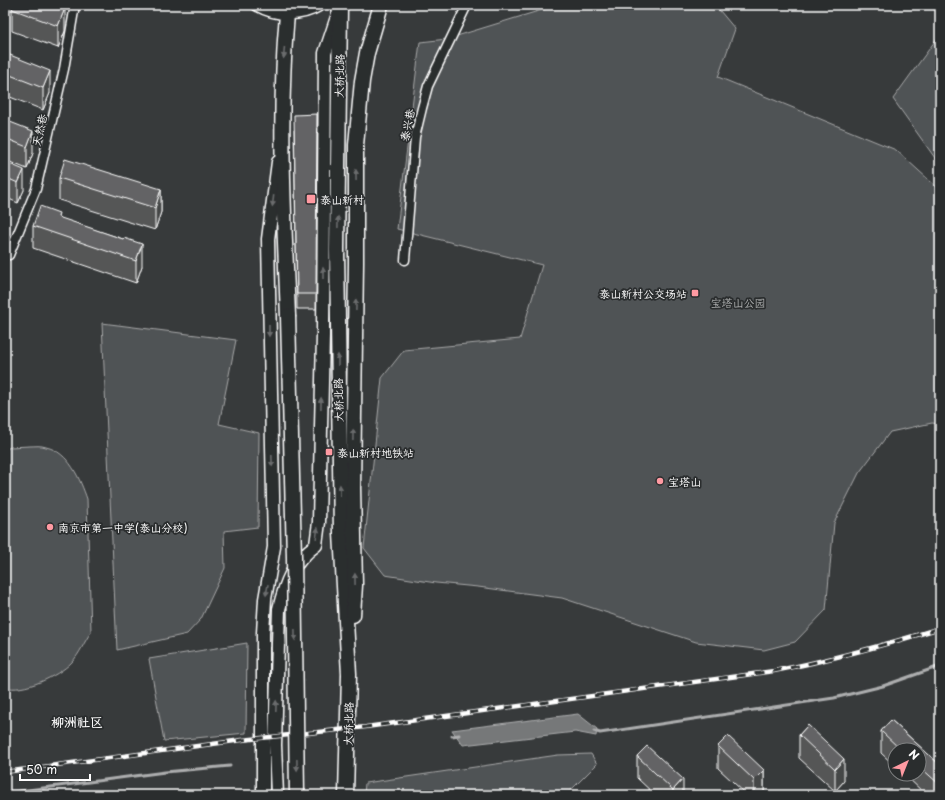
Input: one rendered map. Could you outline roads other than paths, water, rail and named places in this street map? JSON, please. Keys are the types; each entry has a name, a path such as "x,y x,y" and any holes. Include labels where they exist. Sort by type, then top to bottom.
{"highway":[{"path":"349,674 355,585 353,488 356,145 366,60 380,5"},
{"name":"大桥北路","path":"340,6 337,275 341,533 349,674 346,795"},
{"path":"289,9 283,58 281,135 288,316 294,557 297,795"}],"main road":[{"path":"257,5 269,11 314,8 320,5"},
{"path":"277,795 275,745 279,609 284,588 296,563 304,554 316,545 319,522 323,335 325,53 340,6"},
{"path":"263,795 263,633 265,599 274,547 268,239 281,135"}],"street":[{"name":"天然巷","path":"7,254 36,189 64,69 75,5"},
{"name":"泰兴巷","path":"405,260 415,137 422,108 428,86 467,5"}],"waterway":[{"path":"594,731 600,733 834,698 883,686 940,666"},
{"path":"452,736 459,735"},
{"path":"5,793 165,772 230,766"}],"railway":[{"path":"5,772 242,740 366,727 774,671 857,652 940,628"}],"place":[{"name":"泰山新村","path":"311,199"},
{"name":"泰山新村公交场站","path":"695,293"},
{"name":"泰山新村地铁站","path":"329,452"},
{"name":"宝塔山","path":"660,481"},
{"name":"南京市第一中学(泰山分校)","path":"50,527"}],"district":[{"name":"柳洲社区","path":"77,721"}],"park label":[{"name":"宝塔山公园","path":"738,302"}]}
